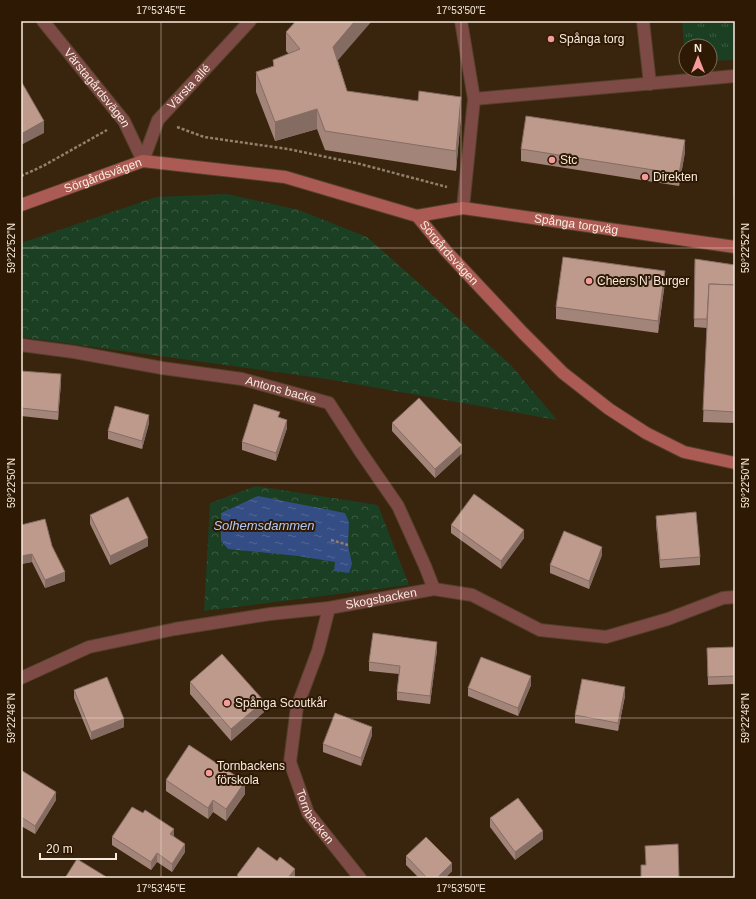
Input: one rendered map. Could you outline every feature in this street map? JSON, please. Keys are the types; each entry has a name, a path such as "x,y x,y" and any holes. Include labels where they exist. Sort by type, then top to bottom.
{"street":[{"name":"Värstagårdsvägen","path":"43,21 124,121 143,161"},
{"name":"Värsta allé","path":"143,161 158,120 250,21"},
{"path":"461,21 474,99 463,208"},
{"path":"643,21 650,84"},
{"path":"474,99 735,76"},
{"name":"Sörgårdsvägen","path":"21,205 143,161 285,177 417,216 446,251 563,373 603,404 646,433 684,452 735,463"},
{"name":"Spånga torgväg","path":"417,216 463,208 735,247"},
{"name":"Antons backe","path":"21,346 74,352 162,368 242,380 329,403 398,506 434,590"},
{"name":"Skogsbacken","path":"21,678 88,647 175,629 270,614 329,608 434,590 472,595 540,630 606,637 668,620 723,598 735,597"},
{"name":"Tornbacken","path":"329,608 318,651 297,707 290,762 308,813 360,878"}],"path":[{"path":"331,540 348,545"}],"green space":[{"path":"682,21 735,21 735,60 718,61 718,38 683,38"},
{"path":"227,194 299,210 367,237 510,364 557,420 327,379 21,337 21,243 156,197"},
{"path":"256,486 378,505 409,585 204,611 210,503"}],"water":[{"name":"Solhemsdammen","path":"258,496 345,513 349,522 348,545 352,564 349,573 334,571 335,562 298,556 228,549 221,541 221,513"}],"building":[{"path":"296,21 355,21 333,47 347,91 418,101 419,91 461,97 456,151 325,131 317,109 275,122 256,72 274,66 273,60 300,49 286,32"},
{"path":"735,80 735,196 734,196"},
{"path":"21,81 44,121 21,134"},
{"path":"526,116 685,140 679,174 521,149"},
{"path":"563,257 665,271 658,321 556,307"},
{"path":"695,259 735,265 735,285 709,284 707,319 694,319"},
{"path":"709,284 735,285 735,412 703,410"},
{"path":"21,371 61,374 58,412 21,408"},
{"path":"419,398 462,445 435,469 392,423"},
{"path":"254,404 280,412 278,417 287,420 276,453 242,442"},
{"path":"115,406 149,415 142,441 108,431"},
{"path":"474,494 524,530 501,561 451,525"},
{"path":"128,497 148,538 110,556 90,515"},
{"path":"696,512 700,557 660,560 656,516"},
{"path":"45,519 52,546 65,572 45,580 32,554 21,556 21,525"},
{"path":"564,531 602,547 589,581 550,565"},
{"path":"373,633 437,642 430,696 397,692 400,666 369,662"},
{"path":"735,647 735,676 708,677 707,648"},
{"name":"Spånga Scoutkår","path":"222,654 264,701 231,729 190,682"},
{"path":"481,657 531,676 518,708 468,688"},
{"path":"107,677 124,719 91,732 74,690"},
{"path":"582,679 625,687 618,723 575,715"},
{"path":"335,713 372,727 361,758 323,744"},
{"path":"189,745 245,782 226,809 213,800 208,808 166,780"},
{"path":"21,770 56,792 35,826 21,817"},
{"path":"518,798 543,831 515,852 490,818"},
{"path":"132,807 143,813 145,810 174,829 170,834 185,844 172,864 157,853 151,862 112,837"},
{"path":"426,837 452,863 437,878 427,878 406,856"},
{"path":"678,844 679,878 641,878 641,865 646,865 645,846"},
{"path":"258,847 277,861 280,857 295,869 288,878 240,878 237,875"},
{"path":"77,859 108,878 65,878"}],"place":[{"name":"Spånga torg","path":"551,39"},
{"name":"Stc","path":"552,160"},
{"name":"Direkten","path":"645,177"},
{"name":"Cheers N’ Burger","path":"589,281"},
{"name":"Spånga Scoutkår","path":"227,703"},
{"name":"Tornbackens förskola","path":"209,773"}]}
